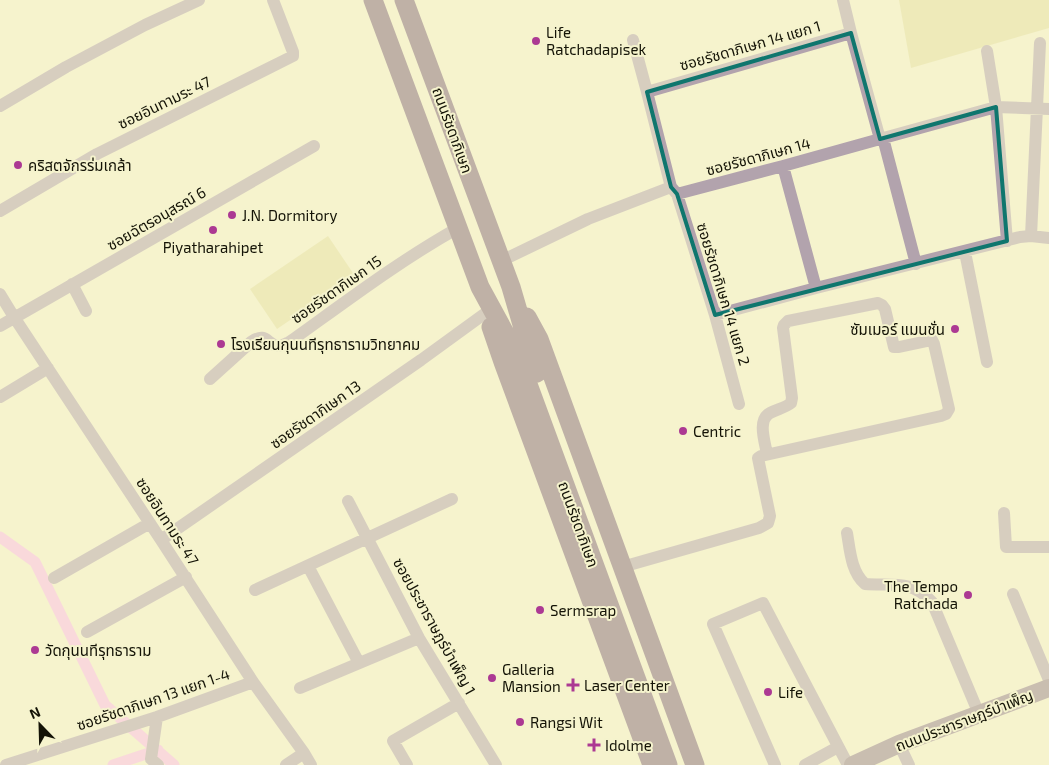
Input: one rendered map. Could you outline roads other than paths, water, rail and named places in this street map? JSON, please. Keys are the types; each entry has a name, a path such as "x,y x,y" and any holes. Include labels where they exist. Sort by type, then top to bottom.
{"main road":[{"name":"ถนนรัชดาภิเษก","path":"373,0 480,287 486,312 652,765"},
{"name":"ถนนรัชดาภิเษก","path":"404,0 502,261 530,352 682,765"},
{"name":"ถนนรัชดาภิเษก","path":"480,287 518,357 668,765"},
{"name":"ถนนรัชดาภิเษก","path":"511,288 539,339 695,765"},
{"name":"ถนนประชาราษฎร์บำเพ็ญ","path":"853,765 900,744 1049,688"}],"street":[{"path":"0,106 66,67 145,25 200,0"},
{"name":"ซอยอินทามระ 47","path":"0,211 97,154 292,56 293,52 274,0"},
{"path":"843,0 850,33 882,138 916,264"},
{"name":"ซอยรัชดาภิเษก 14 แยก 1","path":"647,92 850,33"},
{"path":"633,40 674,190"},
{"path":"1031,236 1042,109 1040,43"},
{"path":"986,51 996,107 1007,241"},
{"name":"ซอยรัชดาภิเษก 14","path":"502,261 588,219 674,190 784,166 996,107 1042,109"},
{"name":"ซอยฉัตรอนุสรณ์ 6","path":"0,326 314,146"},
{"path":"784,166 816,288"},
{"name":"ซอยรัชดาภิเษก 14 แยก 2","path":"674,190 715,316 739,404"},
{"name":"ซอยรัชดาภิเษก 15","path":"210,379 258,337 263,337 280,346 288,343 364,288 458,228"},
{"path":"715,316 816,288 1007,241 1031,236 1049,238"},
{"path":"966,252 987,362"},
{"path":"72,284 86,311"},
{"name":"ซอยอินทามระ 47","path":"0,294 253,682 311,765"},
{"path":"622,567 759,528 768,523 770,516 758,458 767,454 946,414 949,409 932,340 894,347 885,309 878,303 788,321 783,328 792,398 791,403 788,405 768,414 762,424 767,454"},
{"name":"ซอยรัชดาภิเษก 13","path":"161,540 421,360 486,312"},
{"path":"0,397 48,368"},
{"path":"255,590 452,499"},
{"name":"ซอยประชาราษฎร์บำเพ็ญ 1","path":"348,501 419,638 496,765"},
{"path":"1004,513 1006,547 1049,547 1049,542"},
{"path":"54,578 150,523"},
{"path":"847,532 854,569 859,580 865,584 896,584 906,586 925,595 932,602 979,714"},
{"path":"308,566 359,663"},
{"path":"87,632 186,577"},
{"path":"1013,594 1049,680"},
{"path":"776,765 713,624 763,603 848,765"},
{"path":"300,688 419,638"},
{"name":"ซอยรัชดาภิเษก 13 แยก 1-4","path":"6,765 151,719 253,682"},
{"path":"407,765 393,741 459,703"},
{"path":"151,719 154,740 154,762"},
{"path":"900,744 909,765"},
{"path":"804,765 838,747"},
{"path":"286,765 304,753"}],"waterway":[{"path":"0,537 35,562 105,705 174,765"},
{"path":"113,765 158,750"}],"place":[{"name":"Life Ratchadapisek","path":"536,41"},
{"name":"คริสตจักรร่มเกล้า","path":"18,165"},
{"name":"J.N. Dormitory","path":"232,215"},
{"name":"Piyatharahipet","path":"213,230"},
{"name":"ซัมเมอร์ แมนชั่น","path":"955,329"},
{"name":"โรงเรียนกุนนทีรุทธารามวิทยาคม","path":"221,344"},
{"name":"Centric","path":"683,431"},
{"name":"The Tempo Ratchada","path":"968,595"},
{"name":"Sermsrap","path":"540,610"},
{"name":"วัดกุนนทีรุทธาราม","path":"35,650"},
{"name":"Galleria Mansion","path":"492,678"},
{"name":"Laser Center","path":"573,685"},
{"name":"Life","path":"768,692"},
{"name":"Rangsi Wit","path":"520,722"},
{"name":"Idolme","path":"594,745"}]}
